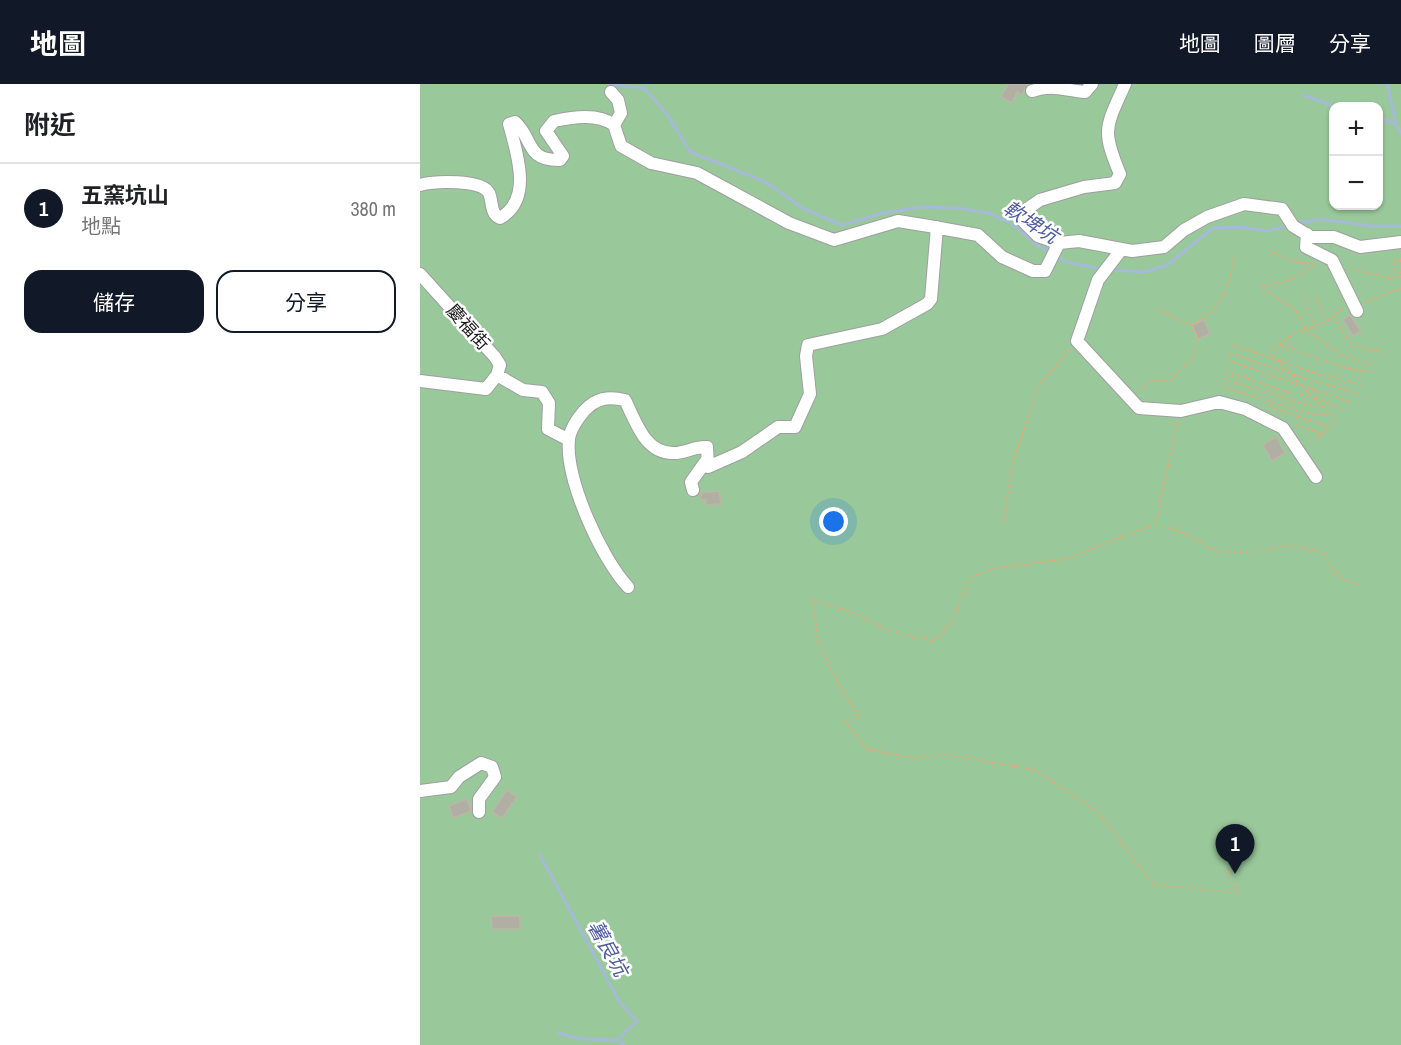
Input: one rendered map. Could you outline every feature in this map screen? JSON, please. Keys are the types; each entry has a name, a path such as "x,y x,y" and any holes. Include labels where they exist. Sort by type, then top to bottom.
{"street":[{"path":"1032,91 1054,85 1069,91 1085,92 1092,84"},
{"path":"1125,84 1108,120 1107,141 1120,174 1115,183 1084,187 1040,200 1024,211 1024,222 1038,236 1059,243 1079,241 1118,255 1164,247 1184,230 1207,217 1244,204 1282,208 1293,226 1309,236 1334,237 1360,247 1401,242"},
{"path":"612,92 618,100 621,113 614,125"},
{"path":"420,185 473,183 483,186 489,194 494,213 500,218 514,205 521,189 509,124 515,122 518,125 530,148 555,160 561,160 563,156 546,130 554,121 589,117 606,119 614,125 621,146 651,164 697,172 789,223 834,240 898,221 937,227 978,235 1002,257 1033,271 1045,271 1059,243"},
{"path":"628,587 610,564 588,522 574,477 569,440 581,414 592,402 610,396 625,400 645,439 660,452 677,453 698,446 707,447 708,467 742,452 778,427 795,427 810,394 806,356 808,345 882,329 927,304 931,299 937,227"},
{"path":"1309,236 1306,247 1332,260 1356,309"},
{"path":"1118,255 1098,280 1077,341 1139,408 1180,411 1219,402 1245,409 1283,428 1316,477"},
{"name":"慶福街","path":"420,274 495,357 500,365 497,375"},
{"path":"420,381 479,390 486,389 497,375 523,390 542,392 549,403 548,429 569,440"},
{"path":"693,490 691,482 706,461"},
{"path":"420,791 451,787 459,777 481,763 492,767 495,777 479,799 479,812"}],"path":[{"path":"1272,252 1292,261 1313,264 1306,272 1285,282 1261,286 1274,298 1292,304 1305,330 1345,357 1371,364"},
{"path":"1192,325 1217,308 1230,284 1234,254"},
{"path":"1401,260 1395,262 1394,268 1401,273"},
{"path":"1351,269 1389,278 1401,277"},
{"path":"1315,440 1337,421 1269,352 1293,334 1326,322 1339,310 1356,309 1401,288"},
{"path":"1303,296 1314,326"},
{"path":"1316,297 1326,322"},
{"path":"1131,398 1152,380 1170,380 1191,360 1198,339 1192,325 1157,310"},
{"path":"1333,315 1352,346 1383,352"},
{"path":"1003,523 1012,466 1038,386 1077,341"},
{"path":"1279,344 1346,368 1371,372"},
{"path":"1231,345 1311,372 1364,385"},
{"path":"1229,353 1360,394"},
{"path":"1227,360 1350,402"},
{"path":"1225,371 1287,392 1312,396 1344,410"},
{"path":"1223,378 1305,405 1323,406"},
{"path":"1221,386 1301,412 1331,415"},
{"path":"1267,407 1330,427"},
{"path":"1156,523 1180,411"},
{"path":"1289,422 1323,434"},
{"path":"1228,871 1238,893 1153,884 1098,813 1035,770 945,754 912,758 867,749 845,721 860,717 838,684 818,640 813,600 854,613 887,630 934,641 949,625 972,576 1000,567 1067,559 1156,523 1185,534 1218,552 1250,552 1293,545 1321,552 1339,576 1357,585"}],"green space":[{"path":"420,84 1401,84 1401,1045 420,1045"}],"building":[{"path":"1008,84 1028,84 1022,95 1017,92 1012,103 1001,97"},
{"path":"1350,315 1361,331 1353,336 1343,320"},
{"path":"1204,320 1210,334 1198,339 1192,325"},
{"path":"1276,437 1285,453 1272,461 1263,445"},
{"path":"719,491 721,504 706,505 706,500 700,500 701,493"},
{"path":"507,790 517,797 502,818 492,812"},
{"path":"467,799 471,811 453,818 449,806"},
{"path":"491,916 520,916 520,929 492,929"}],"waterway":[{"name":"軟埤坑","path":"609,84 644,88 667,114 690,152 764,181 804,209 842,225 883,213 920,207 960,208 989,213 1014,225 1037,245 1051,253"},
{"path":"1387,84 1396,124"},
{"path":"1303,95 1329,104"},
{"path":"1383,119 1396,124 1401,133"},
{"name":"軟埤坑","path":"1297,224 1320,219 1371,226 1401,226"},
{"name":"軟埤坑","path":"1111,270 1145,272 1167,265 1213,228 1242,227 1267,231 1287,226"},
{"name":"軟埤坑","path":"1056,256 1066,262 1102,269"},
{"name":"薯良坑","path":"540,855 619,1001 637,1021 617,1040 624,1045"},
{"path":"558,1033 581,1039 617,1040"}],"place":[{"name":"五窯坑山","path":"1235,874"}]}
